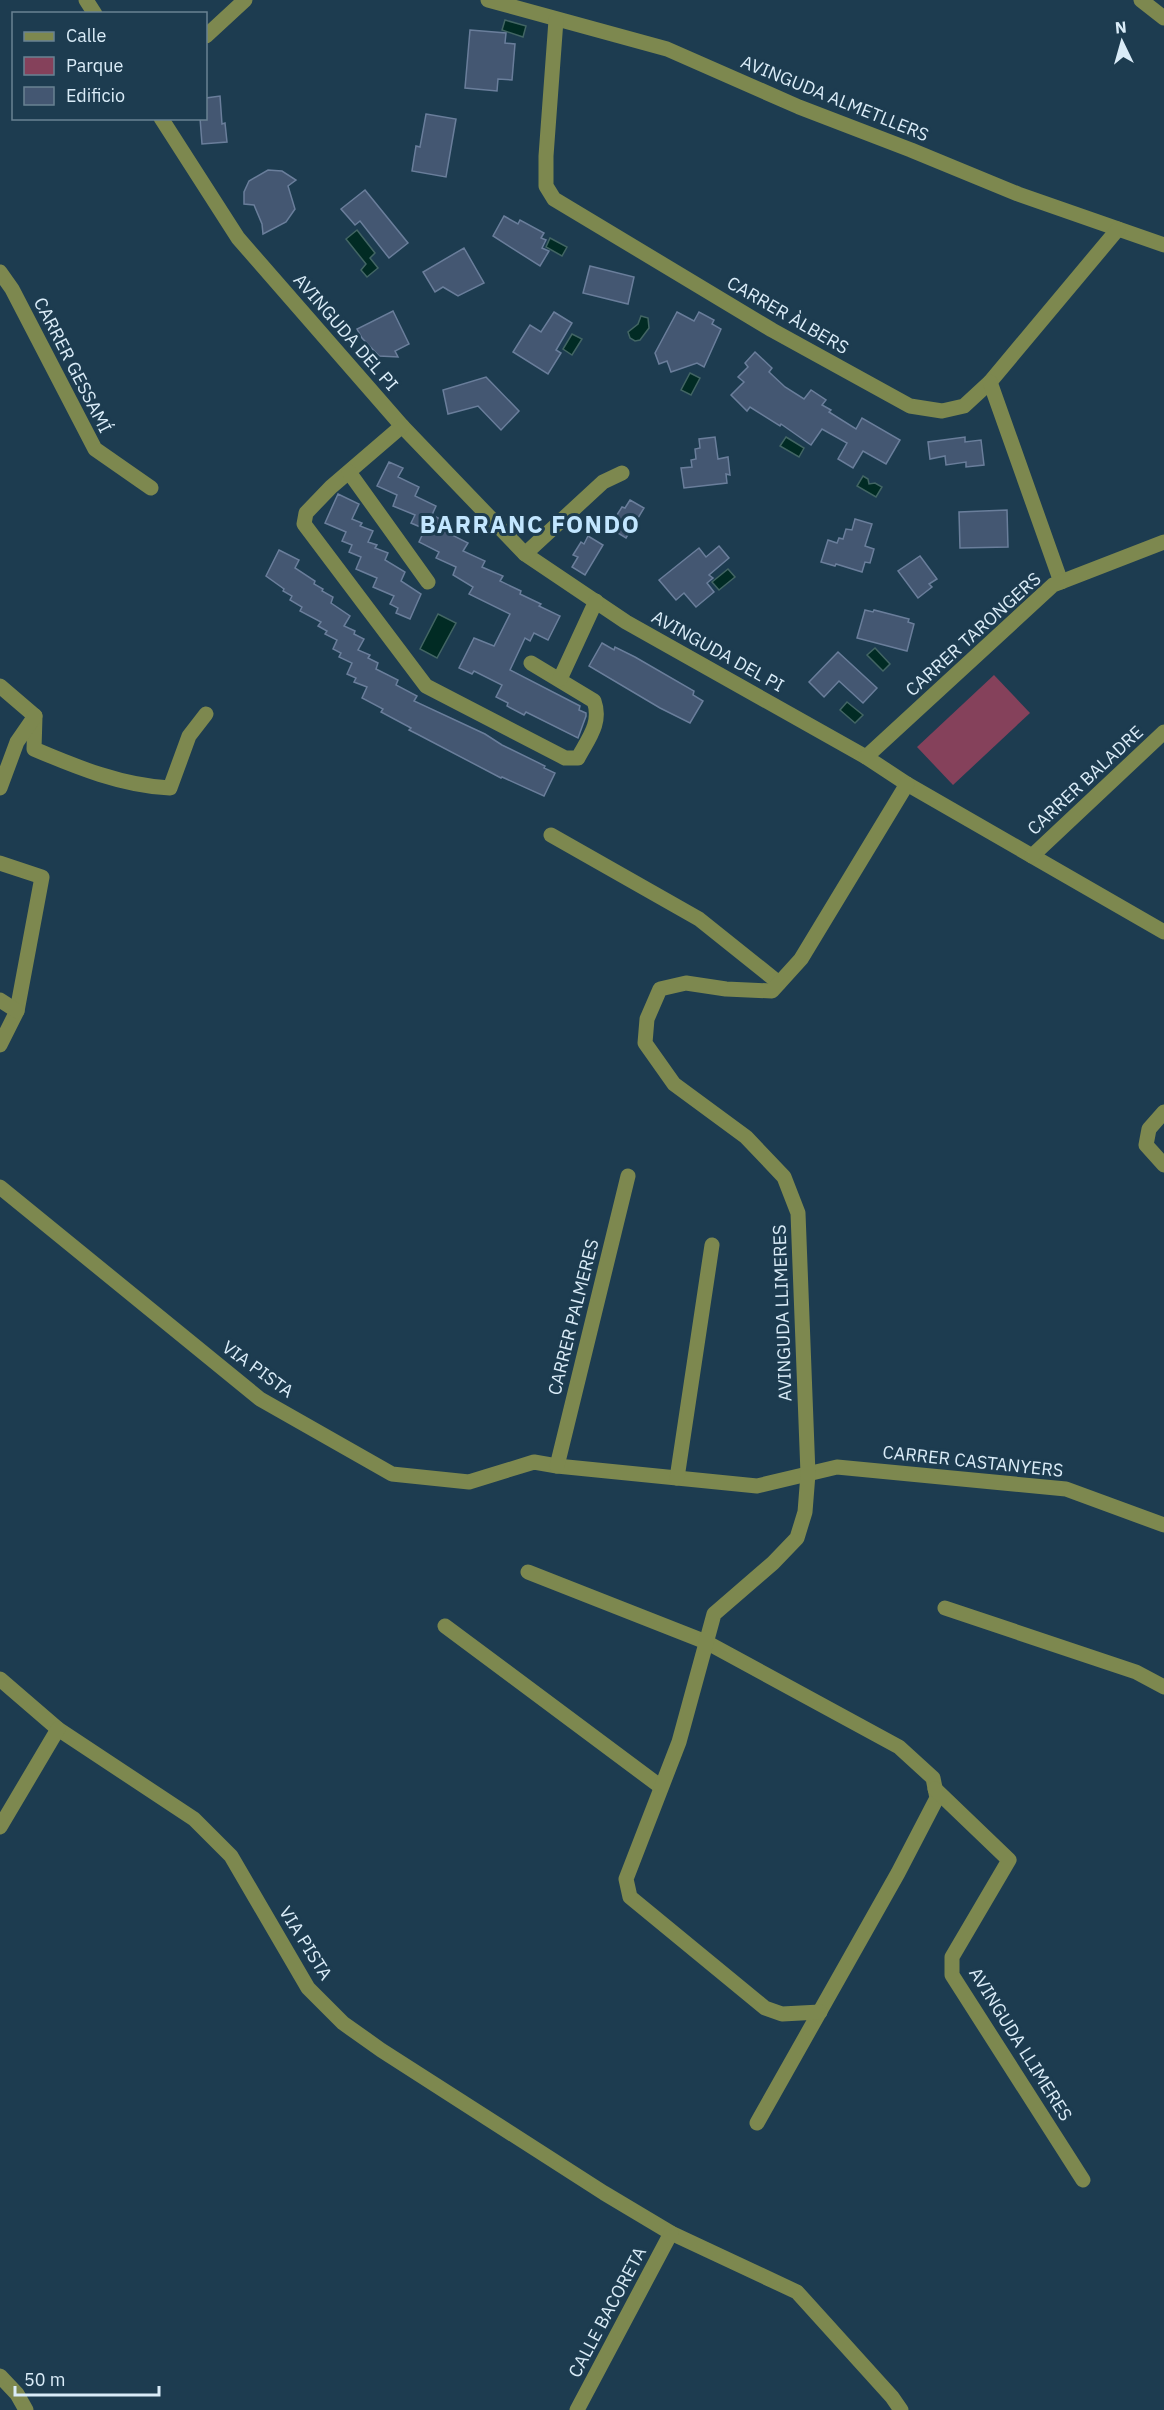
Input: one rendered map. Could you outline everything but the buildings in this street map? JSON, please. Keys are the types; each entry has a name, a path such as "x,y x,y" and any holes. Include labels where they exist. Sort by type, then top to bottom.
{"street":[{"path":"207,35 245,0"},
{"name":"AVINGUDA ALMETLLERS","path":"488,0 667,49 799,107 1018,194 1164,245"},
{"path":"1141,0 1164,18"},
{"name":"CARRER ÀLBERS","path":"556,20 546,156 546,186 554,199 772,330 910,406 942,411 964,406 990,382 1118,229"},
{"name":"AVINGUDA DEL PI","path":"161,120 238,238 402,426 525,554 626,622 866,757"},
{"name":"CARRER GESSAMÍ","path":"0,272 12,289 95,449 151,488"},
{"path":"990,382 1061,582"},
{"path":"402,426 306,513 304,525 426,686 565,758 578,758 597,723 598,711 594,700 531,663"},
{"path":"349,472 428,582"},
{"path":"525,554 603,482 622,473"},
{"name":"CARRER TARONGERS","path":"866,757 1053,585 1164,542"},
{"path":"560,679 596,601"},
{"path":"0,686 35,716"},
{"path":"35,716 34,748 73,766 154,787 170,788 189,736 206,714"},
{"path":"0,788 16,742 35,716"},
{"name":"CARRER BALADRE","path":"1032,856 1164,732"},
{"path":"866,757 907,784 1164,932"},
{"path":"551,835 699,919 779,983 801,959 907,784"},
{"path":"0,863 42,877 17,1011 0,1045"},
{"name":"AVINGUDA LLIMERES","path":"779,983 772,991 726,989 686,983 660,989 647,1019 645,1042 674,1084 746,1137 784,1177 798,1213 808,1474 805,1512 797,1538 773,1563 714,1614 679,1742 626,1879 630,1897 765,2008 782,2014 820,2012"},
{"path":"0,1000 17,1011"},
{"path":"1164,1112 1149,1129 1146,1145 1164,1165"},
{"name":"CARRER PALMERES","path":"557,1466 628,1176"},
{"name":"VIA PISTA","path":"0,1187 260,1399 392,1474 469,1482 534,1462 557,1466"},
{"path":"677,1478 712,1245"},
{"path":"557,1466 757,1486 808,1474"},
{"name":"CARRER CASTANYERS","path":"808,1474 837,1467 1066,1489 1164,1524"},
{"name":"AVINGUDA LLIMERES","path":"528,1572 706,1642 899,1747 933,1778 935,1789 1009,1860 952,1957 952,1975 1083,2180"},
{"path":"945,1608 1136,1672 1164,1687"},
{"path":"445,1626 661,1787"},
{"name":"VIA PISTA","path":"0,1679 58,1729 194,1819 231,1856 308,1988 343,2023 604,2193 671,2233 797,2292 892,2397 901,2410"},
{"path":"0,1827 58,1729"},
{"path":"757,2123 903,1864 937,1798 935,1789"},
{"name":"CALLE BACORETA","path":"577,2410 671,2233"},
{"path":"0,2376 17,2394 26,2410"}],"green space":[{"path":"994,675 1030,713 953,785 917,747"}],"shaded area":[{"path":"505,20 526,26 523,37 502,30"},
{"path":"357,230 375,253 370,258 378,268 367,277 361,270 366,264 346,239"},
{"path":"550,238 567,247 562,256 546,247"},
{"path":"641,316 648,318 649,328 640,340 635,341 630,338 628,332 638,324"},
{"path":"572,334 582,339 572,355 563,349"},
{"path":"690,373 700,378 691,395 681,390"},
{"path":"786,437 804,448 799,457 780,446"},
{"path":"863,476 868,479 869,484 875,483 882,487 876,497 857,486"},
{"path":"728,569 735,577 719,590 712,582"},
{"path":"438,614 456,623 437,658 420,649"},
{"path":"875,648 890,664 883,671 867,655"},
{"path":"847,702 863,715 855,723 840,710"}],"district":[{"name":"BARRANC FONDO","path":"530,524"}]}
